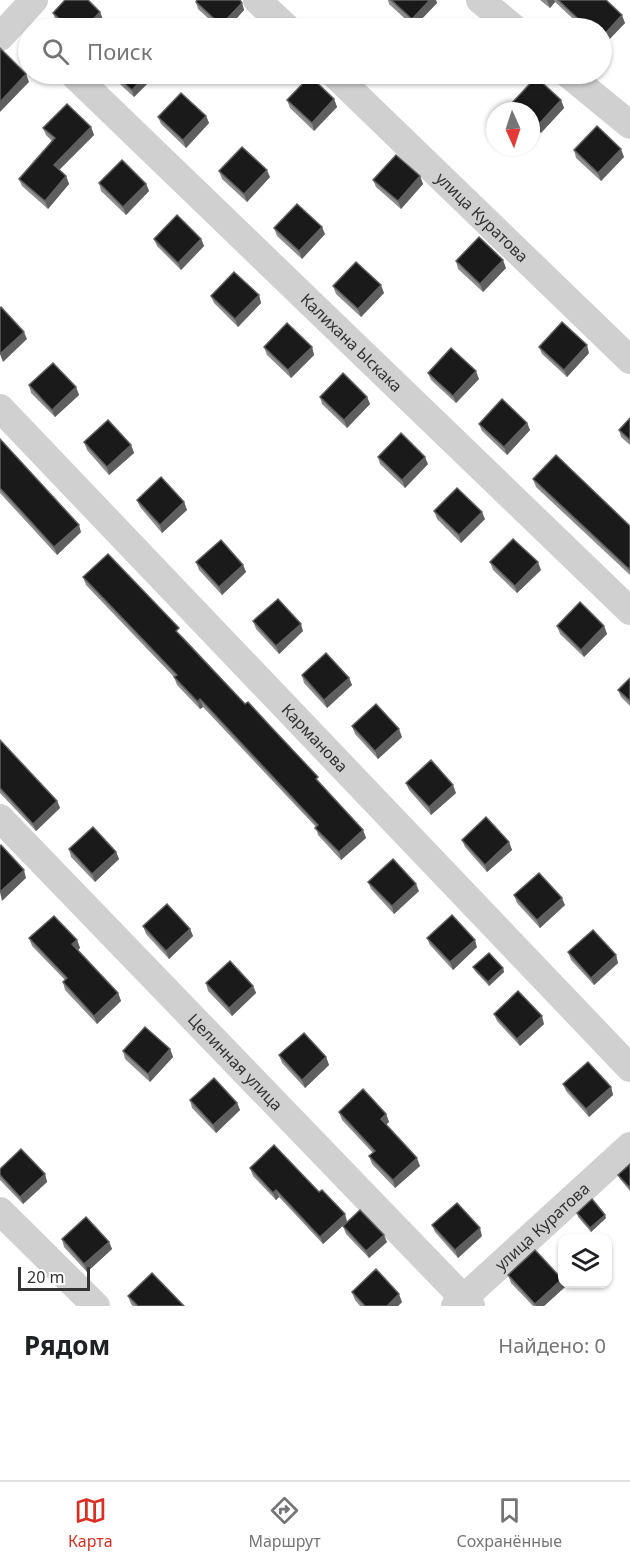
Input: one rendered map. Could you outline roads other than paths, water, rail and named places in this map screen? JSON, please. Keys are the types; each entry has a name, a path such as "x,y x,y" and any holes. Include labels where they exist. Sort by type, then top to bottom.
{"street":[{"path":"257,0 276,18"},
{"path":"480,0 502,18"},
{"name":"Калихана Ыскака","path":"83,84 630,610"},
{"name":"улица Куратова","path":"344,84 630,360"},
{"path":"580,84 630,125"},
{"name":"Карманова","path":"0,408 630,1068"},
{"name":"Целинная улица","path":"0,818 463,1304"},
{"name":"улица Куратова","path":"463,1304 630,1146"},
{"path":"0,1211 96,1306"}]}
